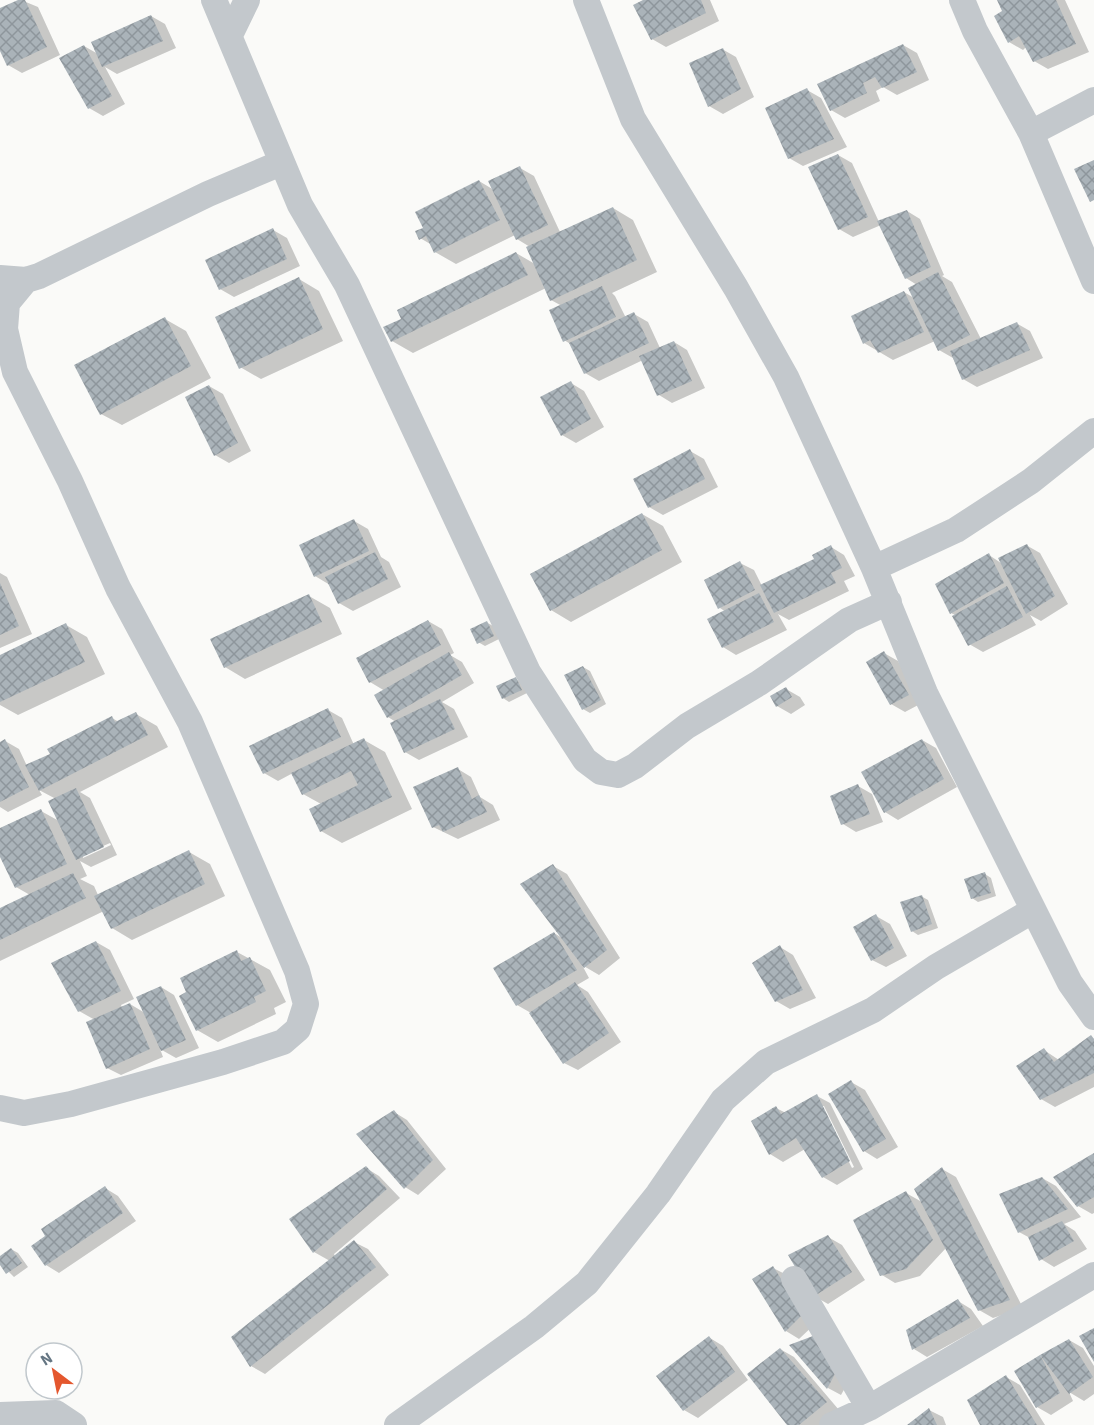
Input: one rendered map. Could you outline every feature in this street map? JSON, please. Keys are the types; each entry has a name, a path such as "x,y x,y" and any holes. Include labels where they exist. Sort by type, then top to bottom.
{"street":[{"path":"214,0 300,205 347,285 528,672 585,760 602,772 618,775 687,726 759,683 849,620 889,602"},
{"path":"230,35 246,0"},
{"path":"586,0 633,119 736,288 786,377 889,602 925,693 1032,911 1070,983 1094,1017"},
{"path":"962,0 975,31 1031,133 1094,281"},
{"path":"1031,133 1094,100"},
{"path":"0,1108 24,1113 71,1104 223,1062 283,1042 298,1029 306,1004 297,971 190,722 118,588 70,481 15,372 5,329 7,303 26,280 103,247 208,194 281,163"},
{"path":"0,278 26,280"},
{"path":"874,568 956,530 1031,481 1094,431"},
{"path":"397,1425 534,1327 587,1283 658,1194 723,1100 766,1062 873,1010 936,967 1032,911"},
{"path":"832,1425 869,1408 1094,1275"},
{"path":"794,1279 837,1350 856,1390 869,1408"},
{"path":"0,1415 56,1413 74,1425"}],"building":[{"path":"18,0 25,0 47,47 7,66 0,51 0,8"},
{"path":"643,0 701,0 706,13 651,40 633,5"},
{"path":"997,0 1056,0 1076,44 1033,62 1019,36 1008,43 994,16 1002,11"},
{"path":"151,15 163,41 102,67 91,42"},
{"path":"903,44 917,72 882,88 875,77 863,83 867,93 830,111 817,84"},
{"path":"84,45 112,96 88,109 59,58"},
{"path":"723,48 741,89 708,107 689,63"},
{"path":"807,88 834,139 788,159 765,108"},
{"path":"838,154 868,217 838,230 808,167"},
{"path":"1094,160 1094,200 1090,202 1074,169"},
{"path":"520,166 548,225 516,240 488,181"},
{"path":"479,180 500,220 434,253 426,236 419,240 415,231 423,228 415,212"},
{"path":"613,207 637,260 550,301 526,247"},
{"path":"907,210 931,267 905,279 877,221"},
{"path":"273,228 287,259 219,290 205,260"},
{"path":"516,252 528,275 391,342 383,327 401,319 397,310"},
{"path":"938,272 970,335 938,351 908,288"},
{"path":"299,277 323,329 239,369 215,317"},
{"path":"602,286 616,317 563,342 549,310"},
{"path":"904,291 924,332 878,353 870,340 863,344 851,316"},
{"path":"634,312 649,343 584,374 569,343"},
{"path":"165,317 191,366 100,415 74,365"},
{"path":"1017,322 1030,350 962,380 950,351"},
{"path":"674,341 692,381 657,396 639,356"},
{"path":"571,381 591,419 561,436 540,397"},
{"path":"209,385 238,443 214,456 185,397"},
{"path":"690,449 705,479 648,508 633,479"},
{"path":"642,513 662,550 550,611 530,574"},
{"path":"354,519 369,551 314,577 299,545"},
{"path":"1027,544 1055,596 1026,614 998,558"},
{"path":"831,545 842,568 831,573 836,583 774,613 760,585 814,559 812,555"},
{"path":"375,552 388,579 338,604 325,577"},
{"path":"989,553 1004,583 950,614 935,584"},
{"path":"740,561 755,590 718,609 704,580"},
{"path":"0,583 19,626 0,635"},
{"path":"1007,586 1023,617 968,646 952,616"},
{"path":"759,593 774,622 722,648 707,619"},
{"path":"309,594 322,622 224,668 210,639"},
{"path":"428,620 441,645 369,683 356,658"},
{"path":"487,621 494,636 477,644 470,629"},
{"path":"66,623 85,662 0,702 0,655"},
{"path":"884,651 909,695 890,705 866,662"},
{"path":"449,652 462,675 387,718 374,695"},
{"path":"583,666 601,700 582,710 564,675"},
{"path":"516,677 522,690 502,699 496,686"},
{"path":"786,687 792,697 776,707 770,696"},
{"path":"440,699 455,729 404,753 390,723"},
{"path":"328,708 341,737 263,774 249,746"},
{"path":"136,712 148,735 39,791 25,765 50,754 47,749 112,716 115,722"},
{"path":"364,738 392,797 320,832 309,809 358,785 351,771 302,795 291,773"},
{"path":"5,739 29,787 0,802 0,742"},
{"path":"922,739 944,779 884,813 861,772"},
{"path":"458,767 472,799 479,795 487,812 443,832 439,825 432,828 413,787"},
{"path":"858,784 870,814 841,825 830,796"},
{"path":"76,788 104,847 76,860 48,801"},
{"path":"41,809 67,864 15,888 0,857 0,828"},
{"path":"189,850 205,884 111,929 94,896"},
{"path":"553,864 607,950 584,968 520,884"},
{"path":"985,872 991,893 971,899 964,879"},
{"path":"73,873 86,898 0,940 0,908"},
{"path":"922,895 932,924 911,932 900,902"},
{"path":"876,914 894,948 871,961 853,927"},
{"path":"554,932 577,970 516,1006 493,968"},
{"path":"96,941 121,991 78,1012 51,963"},
{"path":"780,945 803,990 775,1002 752,963"},
{"path":"237,950 241,961 250,957 266,991 254,997 256,1002 196,1031 179,996 186,992 180,978"},
{"path":"575,982 609,1033 563,1064 529,1013"},
{"path":"161,986 186,1040 161,1051 136,997"},
{"path":"130,1003 150,1049 106,1069 86,1022"},
{"path":"1091,1035 1094,1039 1094,1073 1040,1100 1016,1066 1044,1048 1054,1062"},
{"path":"851,1080 886,1139 863,1152 828,1094"},
{"path":"817,1094 850,1161 822,1178 796,1138 769,1155 751,1121 776,1106 781,1114"},
{"path":"394,1110 433,1160 404,1189 356,1134"},
{"path":"1094,1153 1094,1197 1077,1207 1053,1177"},
{"path":"366,1166 387,1189 313,1253 289,1219"},
{"path":"942,1167 1010,1300 978,1311 914,1189"},
{"path":"1042,1177 1068,1209 1018,1233 999,1194"},
{"path":"105,1186 123,1213 45,1266 31,1246 45,1236 41,1229"},
{"path":"906,1191 933,1240 906,1269 880,1276 853,1220"},
{"path":"1062,1221 1074,1241 1039,1261 1028,1237"},
{"path":"828,1235 852,1272 813,1297 788,1255"},
{"path":"354,1240 376,1267 250,1367 231,1337"},
{"path":"11,1248 22,1263 6,1274 0,1265 0,1256"},
{"path":"773,1266 803,1314 785,1332 752,1279"},
{"path":"958,1299 970,1318 912,1350 906,1330"},
{"path":"1094,1328 1094,1362 1079,1336"},
{"path":"709,1336 735,1372 683,1411 656,1376"},
{"path":"813,1336 837,1370 827,1389 789,1345"},
{"path":"1069,1339 1093,1377 1069,1394 1040,1355"},
{"path":"780,1348 827,1402 799,1425 787,1425 747,1374"},
{"path":"1040,1355 1060,1393 1036,1408 1014,1371"},
{"path":"1006,1375 1037,1425 980,1425 967,1400"},
{"path":"929,1408 937,1425 907,1425"}]}
